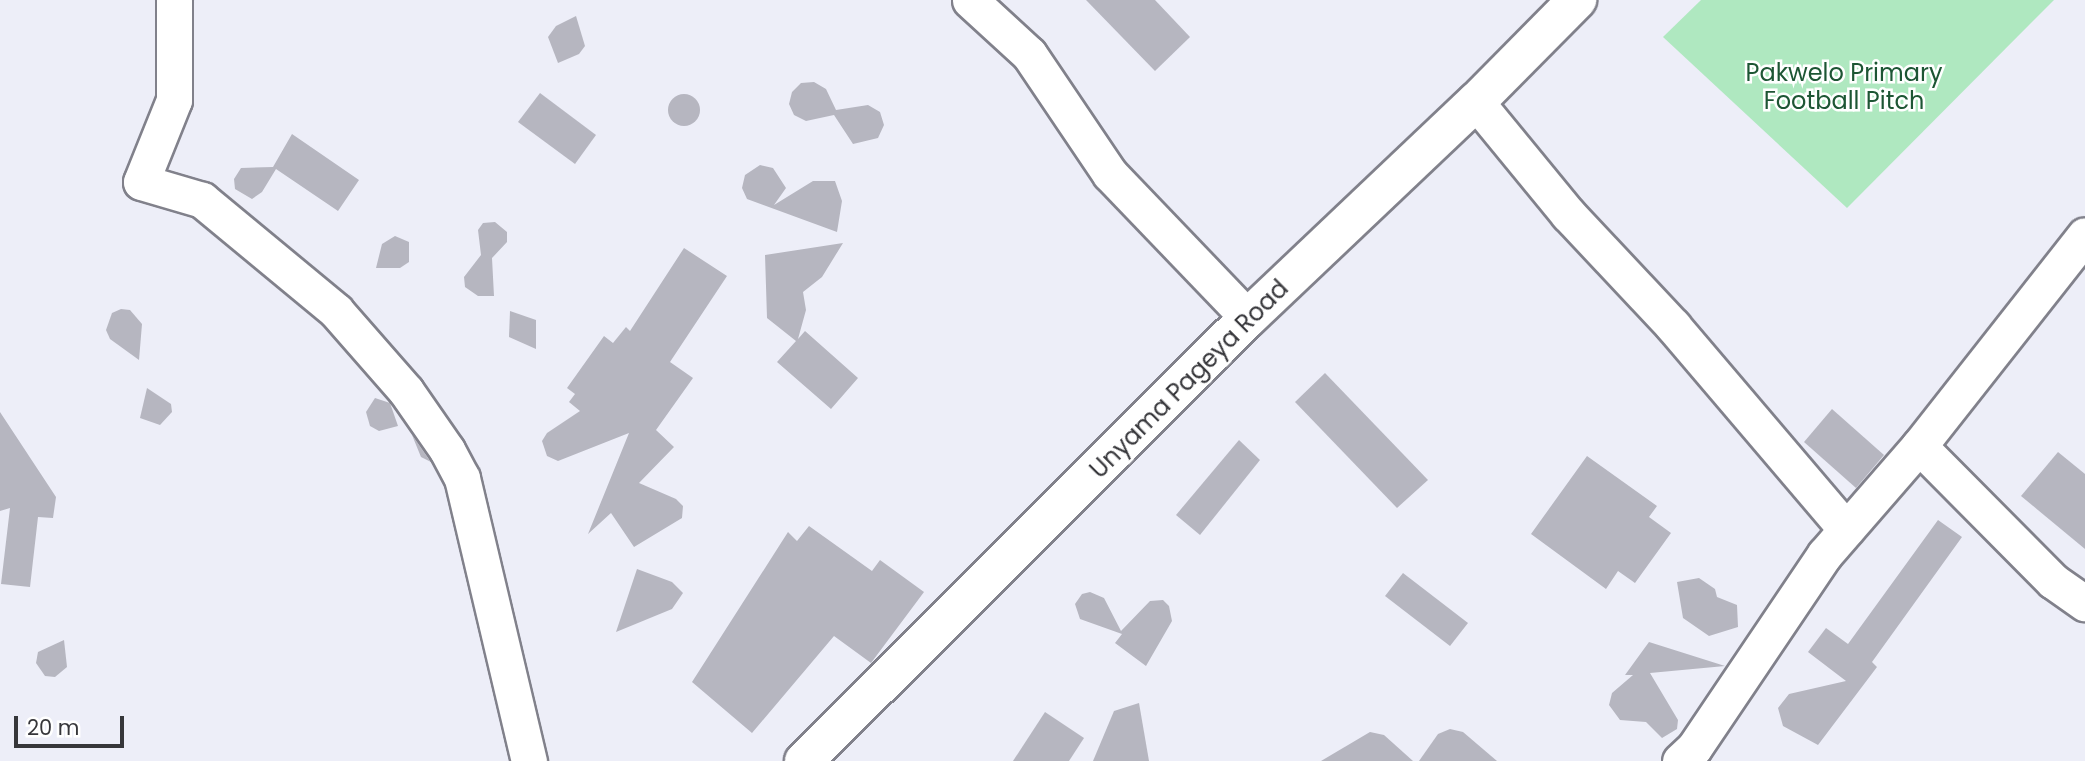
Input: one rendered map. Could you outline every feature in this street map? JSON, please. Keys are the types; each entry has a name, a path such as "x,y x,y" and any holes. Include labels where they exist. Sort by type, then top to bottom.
{"street":[{"path":"174,0 174,100 141,182 202,200 336,311 406,391 447,450 462,478 529,761"},
{"path":"970,0 1030,54 1110,174 1248,318"},
{"name":"Unyama Pageya Road","path":"804,761 1248,318 1476,103 1577,0"},
{"path":"1476,103 1568,214 1673,327 1846,528"},
{"path":"1679,761 1700,739 1788,602 1846,528 1919,446 2085,235"},
{"path":"1919,446 2053,581 2085,603"}],"green space":[{"name":"Pakwelo Primary Football Pitch","path":"1701,0 2054,0 1847,208 1663,37"}],"building":[{"path":"1086,0 1155,0 1190,37 1155,71"},
{"path":"576,16 585,46 579,54 558,63 548,37 556,26"},
{"path":"814,82 826,89 836,110 868,105 880,112 884,125 878,138 853,144 834,115 806,121 794,115 789,104 792,92 801,83"},
{"path":"540,93 596,135 575,164 518,122"},
{"path":"684,94 695,99 700,110 695,121 684,126 673,121 668,110 673,99"},
{"path":"292,134 359,180 338,211 276,169 262,192 252,199 235,189 234,179 241,168 273,167"},
{"path":"760,165 773,168 786,188 774,205 813,181 835,181 842,201 837,232 747,199 742,188 745,175"},
{"path":"495,222 507,232 507,242 492,258 494,296 478,296 465,287 464,277 481,255 478,230 483,223"},
{"path":"395,236 409,242 409,262 400,268 376,268 382,244"},
{"path":"843,243 822,277 803,292 806,310 798,339 805,331 858,378 831,409 777,362 796,341 767,318 765,255"},
{"path":"684,248 727,276 670,362 693,378 656,430 674,447 639,483 676,499 683,506 682,518 634,547 611,513 588,534 629,433 558,461 547,456 542,441 547,433 580,411 569,402 575,394 567,388 604,336 613,343 626,327 630,331"},
{"path":"121,309 130,310 142,324 139,360 110,339 106,330 112,313"},
{"path":"510,311 536,320 536,349 509,337"},
{"path":"1325,373 1428,480 1397,508 1295,402"},
{"path":"147,388 171,404 172,412 160,425 140,418"},
{"path":"375,398 390,403 398,426 379,431 370,426 366,412"},
{"path":"1832,409 1884,455 1856,488 1804,442"},
{"path":"0,412 56,497 53,518 38,517 30,587 1,584 10,508 0,511"},
{"path":"412,435 430,461 431,462 421,457"},
{"path":"1239,440 1260,460 1200,535 1176,515"},
{"path":"2058,452 2085,474 2085,549 2021,496"},
{"path":"1587,456 1657,506 1649,517 1671,533 1635,583 1618,571 1606,589 1531,534"},
{"path":"1938,520 1962,537 1872,662 1877,667 1818,745 1783,726 1778,708 1789,694 1846,681 1808,652 1826,628 1848,644"},
{"path":"809,526 872,571 880,560 924,592 871,663 834,636 752,733 692,682 788,532 797,541"},
{"path":"637,569 672,582 683,593 672,609 616,632"},
{"path":"1403,573 1468,623 1450,646 1385,596"},
{"path":"1699,578 1715,589 1717,597 1737,605 1738,627 1709,636 1683,618 1677,582"},
{"path":"1090,592 1104,598 1121,631 1150,601 1163,600 1169,606 1172,621 1146,666 1115,643 1122,634 1080,619 1075,604 1082,594"},
{"path":"64,640 67,667 55,677 45,676 36,663 38,652"},
{"path":"1649,642 1725,666 1650,673 1678,720 1677,729 1662,738 1646,722 1620,720 1609,705 1612,693 1633,675 1625,675"},
{"path":"1139,703 1149,761 1093,761 1114,711"},
{"path":"1045,712 1084,738 1069,761 1013,761"},
{"path":"1450,729 1463,732 1497,761 1419,761 1438,734"},
{"path":"1370,732 1384,735 1413,761 1321,761"}]}
